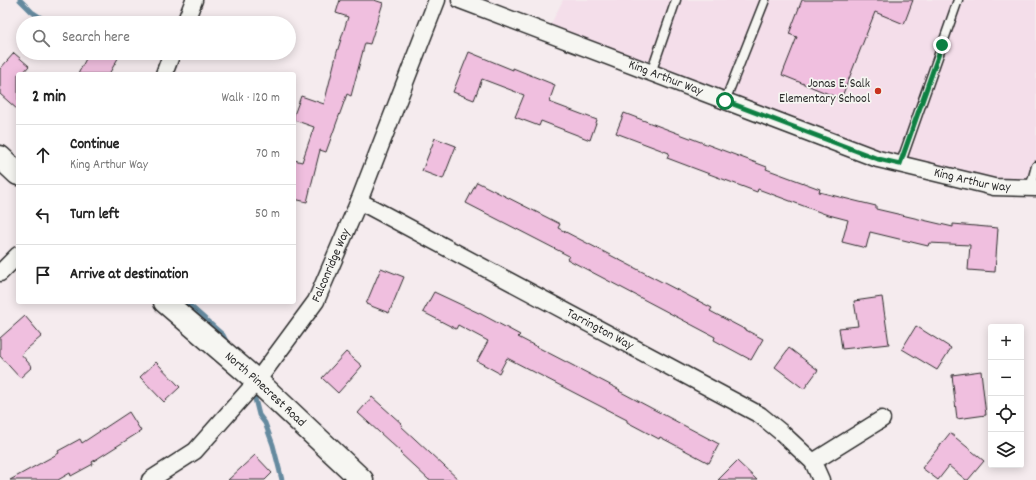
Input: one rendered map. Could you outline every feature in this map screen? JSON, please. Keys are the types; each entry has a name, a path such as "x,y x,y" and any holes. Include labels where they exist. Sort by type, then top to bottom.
{"street":[{"path":"187,16 194,0"},
{"name":"Falconridge Way","path":"150,480 195,451 257,381 316,301 359,201 437,0"},
{"name":"King Arthur Way","path":"460,0 878,159 994,187 1033,188"},
{"path":"165,72 169,60"},
{"path":"0,157 16,172"},
{"name":"Tarrington Way","path":"359,201 760,415 813,462 821,480"},
{"path":"0,273 16,258"},
{"name":"North Pinecrest Road","path":"166,304 257,381 362,480"},
{"path":"813,462 882,419"}],"lane":[{"path":"651,73 676,0"},
{"path":"725,101 765,0"},
{"path":"900,164 958,0"},
{"path":"1033,188 1036,166"}],"shaded area":[{"name":"Jonas E. Salk Elementary School","path":"563,0 1036,0 1036,180 991,178 891,155 550,26"}],"building":[{"path":"340,0 374,0 383,3 370,44 365,43 351,96 347,94 326,152 320,150 307,202 296,199 296,160 302,162 314,127 296,121 296,110 301,96 324,104 337,52 348,17 336,13"},
{"path":"802,0 913,0 904,24 875,12 841,99 782,75 797,37 789,34"},
{"path":"469,52 555,85 549,102 597,120 590,140 541,121 539,126 515,117 524,95 482,79 474,100 453,92"},
{"path":"14,53 16,55 16,60 22,60 29,66 24,72 16,72 16,108 0,94 0,69"},
{"path":"85,60 117,60 110,72 79,72"},
{"path":"624,113 767,167 766,169 820,189 819,192 876,206 876,209 953,227 953,224 998,228 995,272 968,270 970,245 929,243 928,246 870,232 866,248 842,242 848,220 825,214 758,189 757,192 667,158 669,153 616,133"},
{"path":"435,138 456,146 443,179 422,171"},
{"path":"477,182 560,224 558,228 712,308 710,311 763,339 751,360 714,340 715,337 567,259 569,256 466,203"},
{"path":"381,268 404,277 389,313 366,304"},
{"path":"434,292 481,314 520,335 518,337 719,444 709,463 660,437 659,439 627,422 627,420 507,358 499,373 477,361 488,341 458,325 456,329 423,312"},
{"path":"882,297 889,344 842,349 839,328 858,326 854,301"},
{"path":"25,316 42,336 21,354 32,367 20,378 0,356 0,338"},
{"path":"916,326 951,348 937,370 902,349"},
{"path":"789,348 818,370 804,389 775,367"},
{"path":"346,352 362,366 338,393 322,378"},
{"path":"156,362 180,387 164,402 140,377"},
{"path":"981,371 986,415 957,419 952,375"},
{"path":"372,397 459,480 429,480 358,413"},
{"path":"129,412 141,431 92,462 93,464 71,476 70,473 58,480 10,480 59,453 58,451 80,439 82,443"},
{"path":"950,433 984,461 968,480 949,466 938,480 922,468"},
{"path":"255,455 272,473 265,480 228,480"},
{"path":"737,461 757,480 718,480"}],"waterway":[{"path":"20,0 38,16"},
{"path":"188,304 223,335 228,345"},
{"path":"255,399 259,415 265,423 273,445 282,480"}],"place":[{"name":"Jonas E. Salk Elementary School","path":"878,91"}],"route":[{"path":"725,101 878,159 900,164 942,45"}]}
